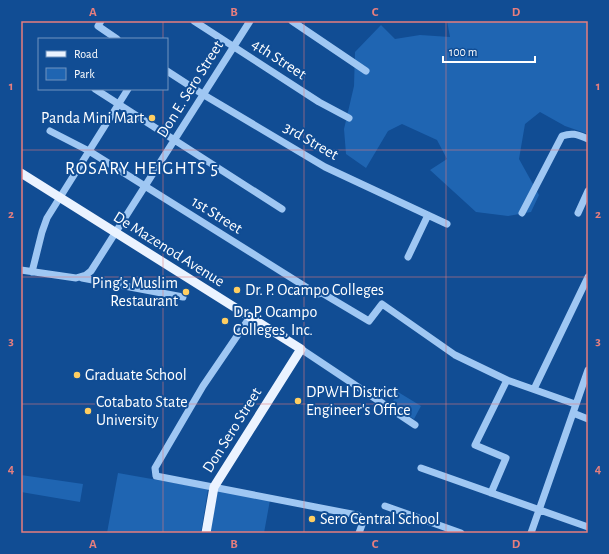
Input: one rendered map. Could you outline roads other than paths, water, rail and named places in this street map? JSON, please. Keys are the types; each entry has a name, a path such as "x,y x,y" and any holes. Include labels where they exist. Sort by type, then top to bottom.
{"main road":[{"name":"De Mazenod Avenue","path":"21,173 301,349"},
{"name":"Don Sero Street","path":"206,533 214,487 301,349"}],"street":[{"path":"100,21 98,26 116,38"},
{"name":"4th Street","path":"194,21 319,102 349,118"},
{"name":"Don E. Sero Street","path":"82,278 91,271 250,21"},
{"path":"292,21 366,71"},
{"name":"3rd Street","path":"168,72 204,95 325,166 447,224"},
{"path":"97,90 282,210"},
{"path":"32,272 47,218 127,90"},
{"name":"1st Street","path":"50,130 89,151 317,294 322,293 369,321 382,304 455,354 507,380"},
{"path":"522,213 562,136 575,133 588,139"},
{"path":"578,213 588,191"},
{"path":"408,257 428,215"},
{"path":"21,270 82,278 183,297"},
{"path":"534,389 588,277"},
{"path":"250,317 203,386 155,468 156,476 357,515 362,518 363,522 359,533"},
{"path":"301,349 415,425"},
{"path":"531,533 588,370"},
{"path":"491,493 506,458 475,445 507,380 575,404"},
{"path":"573,413 588,420"},
{"path":"421,468 588,527"},
{"path":"385,506 461,533"}],"place":[{"name":"Panda Mini Mart","path":"152,118"},
{"name":"Dr. P. Ocampo Colleges","path":"237,290"},
{"name":"Ping's Muslim Restaurant","path":"186,292"},
{"name":"Dr. P. Ocampo Colleges, Inc.","path":"225,321"},
{"name":"Graduate School","path":"77,375"},
{"name":"DPWH District Engineer's Office","path":"298,401"},
{"name":"Cotabato State University","path":"88,411"},
{"name":"Sero Central School","path":"312,519"}],"district":[{"name":"ROSARY HEIGHTS 5","path":"142,169"}]}
